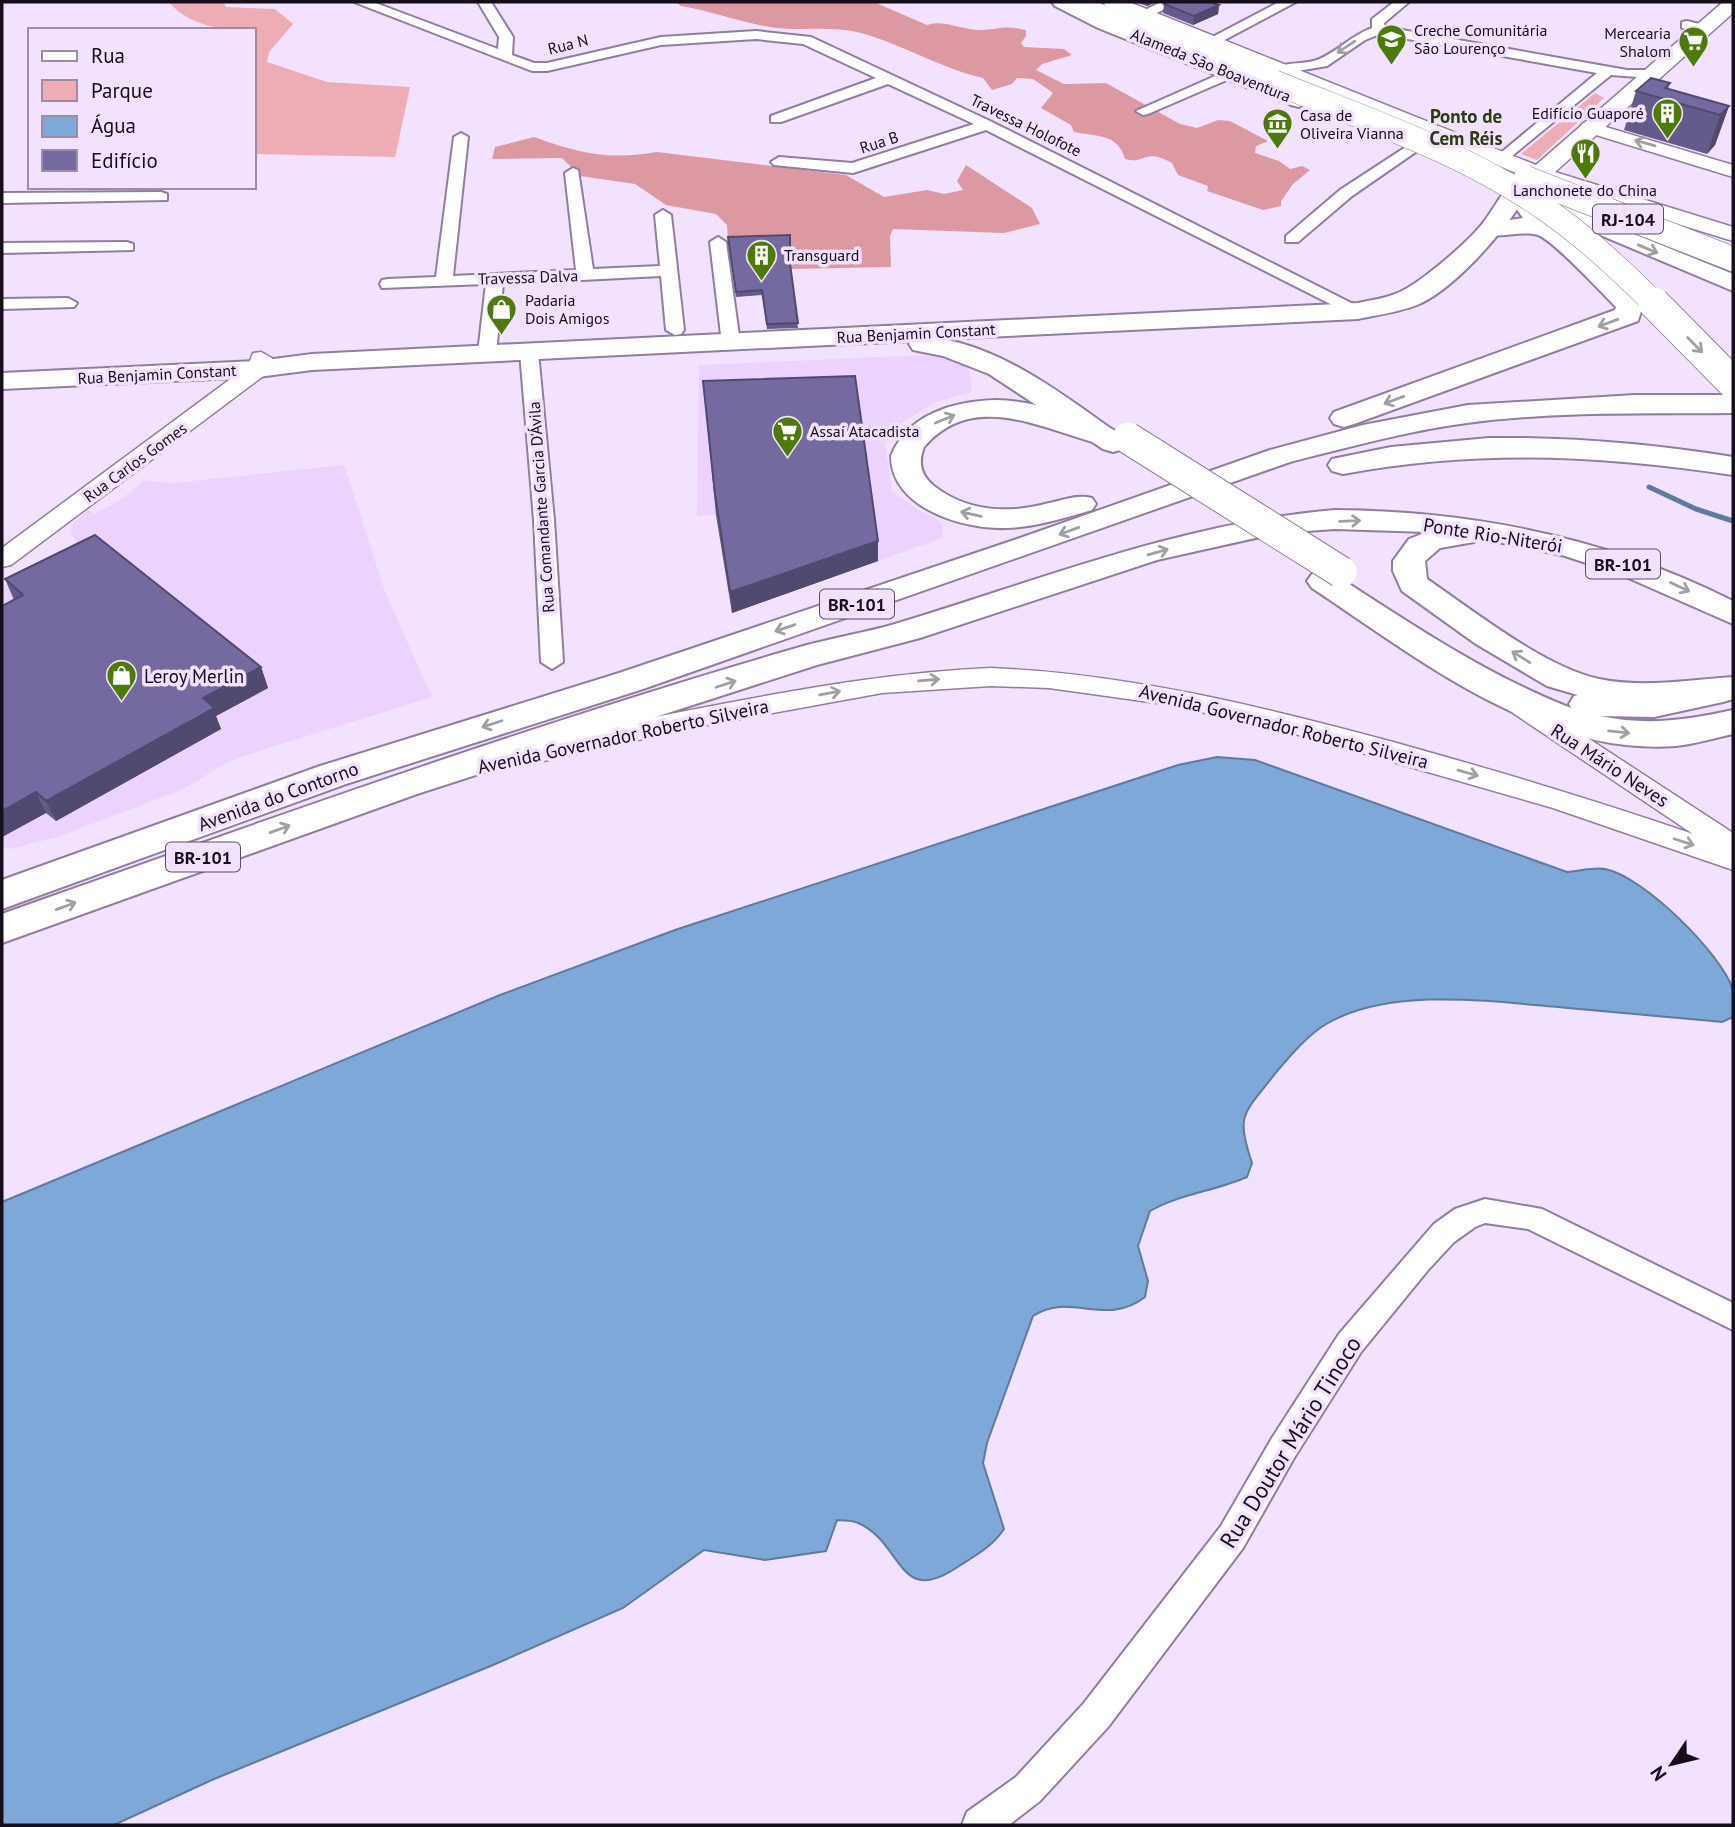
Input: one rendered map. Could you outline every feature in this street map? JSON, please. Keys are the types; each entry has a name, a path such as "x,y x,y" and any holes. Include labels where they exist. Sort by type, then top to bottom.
{"main road":[{"name":"Alameda São Boaventura","path":"1062,2 1105,23 1231,73 1409,137 1502,159 1539,174 1733,234"},
{"path":"1079,2 1278,77 1471,166 1547,211 1622,272 1733,384"},
{"name":"RJ-104","path":"1101,2 1127,16 1733,259"},
{"name":"Alameda São Boaventura","path":"1113,2 1210,42 1278,77 1329,80 1409,137 1516,191"},
{"path":"1539,174 1670,58 1695,27 1730,10"},
{"name":"Rua Benjamin Constant","path":"2,371 312,362 866,336 965,341 1000,329 1358,312 1396,304 1419,293 1492,229 1516,191 1539,174"},
{"path":"1280,456 1308,433 1334,422 1628,315 1630,305 1548,219 1516,191"},
{"path":"1492,229 1548,219 1733,283"},
{"path":"1000,329 1031,374 1119,442"},
{"path":"965,341 1037,392 1332,577 1487,684 1537,710 1601,730 1678,735 1732,700"},
{"name":"Rua Benjamin Constant","path":"2,381 260,364"},
{"path":"1468,414 1503,405 1572,396 1733,384"},
{"name":"BR-101","path":"1227,474 1280,456 1363,435 1468,414 1635,404 1733,404"},
{"path":"1119,442 1051,417 1019,410 962,412 935,422 916,435 906,450 904,466 910,480 922,493 937,503 962,513 1006,519 1035,516 1157,485 1227,474"},
{"path":"1475,449 1644,467 1696,477 1733,490"},
{"path":"811,655 1291,478 1388,456 1475,449 1595,449 1733,466"},
{"name":"Avenida do Contorno","path":"2,895 333,775 557,704 960,569 1227,474"},
{"name":"Ponte Rio-Niterói","path":"1282,524 1358,520 1412,522 1521,537 1628,565 1727,610"},
{"name":"Avenida Governador Roberto Silveira","path":"404,785 811,655 890,638 1068,578 1225,533 1282,524"},
{"path":"1521,537 1481,534 1434,538 1418,547 1409,559 1408,573 1413,584 1424,592 1488,636 1559,678 1598,690 1732,700"},
{"path":"1332,577 1532,690 1562,699 1619,708 1732,700"},
{"name":"Avenida do Contorno","path":"2,929 404,785"}],"street":[{"name":"Rua N","path":"360,2 532,67 547,67 661,41"},
{"path":"485,2 506,37 505,56"},
{"path":"1142,15 1171,2"},
{"path":"1210,42 1289,2"},
{"path":"1379,30 1377,22 1402,2"},
{"path":"1278,77 1322,63 1360,37 1379,30 1605,74 1622,83 1627,95"},
{"name":"Travessa Holofote","path":"661,41 756,35 784,36 823,46 987,125 1358,312"},
{"path":"1368,51 1387,41 1415,41 1605,74 1650,74"},
{"path":"1649,52 1670,58"},
{"path":"1143,111 1231,73"},
{"path":"1502,159 1605,74"},
{"path":"776,119 890,78"},
{"path":"1586,89 1602,87 1627,95"},
{"name":"Rua B","path":"779,162 853,168 987,125"},
{"path":"1589,127 1733,171"},
{"path":"444,281 461,137"},
{"path":"1292,239 1409,137"},
{"path":"573,173 585,275"},
{"path":"2,198 47,193 161,197"},
{"path":"663,215 675,330"},
{"path":"718,242 731,343"},
{"path":"2,248 127,247"},
{"name":"Travessa Dalva","path":"388,284 668,271"},
{"path":"487,353 495,278"},
{"path":"2,304 68,303"},
{"name":"Rua Comandante Garcia D'Ávila","path":"528,352 544,520 552,662"},
{"name":"Rua Carlos Gomes","path":"2,560 260,364"},
{"name":"Avenida Governador Roberto Silveira","path":"404,785 608,736 861,687 934,679 1069,682 1116,685 1304,727 1530,791 1733,860"},
{"name":"Rua Mário Neves","path":"1487,684 1733,847"},
{"name":"Rua Doutor Mário Tinoco","path":"980,1825 1028,1788 1096,1715 1233,1537 1283,1448 1350,1343 1418,1261 1444,1233 1465,1218 1485,1211 1532,1218 1733,1317"}],"shaded area":[{"path":"676,2 874,2 927,25 940,23 975,30 1026,30 1026,36 1021,43 1024,47 1064,49 1072,55 1042,64 1036,70 1064,84 1106,83 1180,124 1197,128 1218,120 1230,121 1268,141 1256,146 1255,153 1279,161 1290,169 1302,166 1310,170 1293,184 1281,201 1281,206 1263,210 1207,191 1208,186 1178,175 1172,163 1163,158 1150,156 1137,160 1125,159 1112,140 1074,132 1071,125 1041,108 1053,93 1033,79 1017,78 1012,84 992,90 983,78 861,33 838,29 770,27 681,6"},
{"path":"534,137 595,154 657,152 846,175 884,197 927,190 944,194 963,190 957,181 966,165 1032,208 1040,224 1004,233 893,229 890,236 891,267 790,269 790,240 728,242 727,225 716,214 666,205 635,184 580,176 562,158 492,159 495,147"},
{"name":"Assaí Atacadista","path":"926,355 968,364 972,392 933,403 903,422 885,443 892,491 915,508 937,519 942,524 942,538 878,561 855,396 716,515 697,516 699,365"},
{"path":"344,465 385,592 432,697 243,756 222,765 184,789 57,837 10,849 2,846 2,586 82,549 70,532 73,523 89,510 95,514 122,499 143,481 172,483"}],"green space":[{"path":"169,2 223,2 226,7 275,9 293,24 269,52 267,62 327,82 410,87 395,157 256,154 256,28 219,28 197,22"},
{"path":"1595,93 1604,98 1537,160 1521,154"}],"water":[{"path":"1217,757 1255,760 1567,872 1605,869 1621,875 1659,901 1714,957 1733,990 1733,1017 1722,1022 1445,999 1383,1004 1354,1011 1320,1028 1292,1054 1245,1115 1244,1134 1252,1163 1247,1177 1173,1200 1150,1211 1138,1246 1148,1281 1145,1297 1116,1310 1061,1307 1047,1309 1033,1316 987,1443 983,1463 1004,1529 984,1550 939,1577 924,1580 912,1577 873,1532 851,1521 837,1520 826,1551 765,1560 704,1550 623,1608 493,1665 214,1779 114,1825 2,1825 2,1202 500,995 675,930 1178,765"}],"building":[{"path":"1209,2 1219,5 1194,16 1164,4"},
{"path":"1651,78 1670,83 1665,88 1729,106 1720,115 1636,91"},
{"name":"Transguard","path":"790,235 790,264 798,323 767,324 762,290 736,292 728,237"},
{"name":"Assaí Atacadista","path":"855,376 878,541 730,592 715,494 703,381"},
{"name":"Leroy Merlin","path":"95,535 261,667 203,698 214,708 46,801 36,792 2,811 2,606 23,595 5,579"}],"waterway":[{"path":"1649,487 1696,509 1733,521"}],"place":[{"name":"Creche Comunitária São Lourenço","path":"1391,66"},
{"name":"Mercearia Shalom","path":"1694,69"},
{"name":"Edifício Guaporé","path":"1667,140"},
{"name":"Casa de Oliveira Vianna","path":"1277,151"},
{"name":"Lanchonete do China","path":"1585,180"},
{"name":"Transguard","path":"761,282"},
{"name":"Padaria Dois Amigos","path":"502,336"},
{"name":"Assaí Atacadista","path":"787,458"},
{"name":"Leroy Merlin","path":"121,703"}],"district":[{"name":"Ponto de Cem Réis","path":"1466,127"}]}
